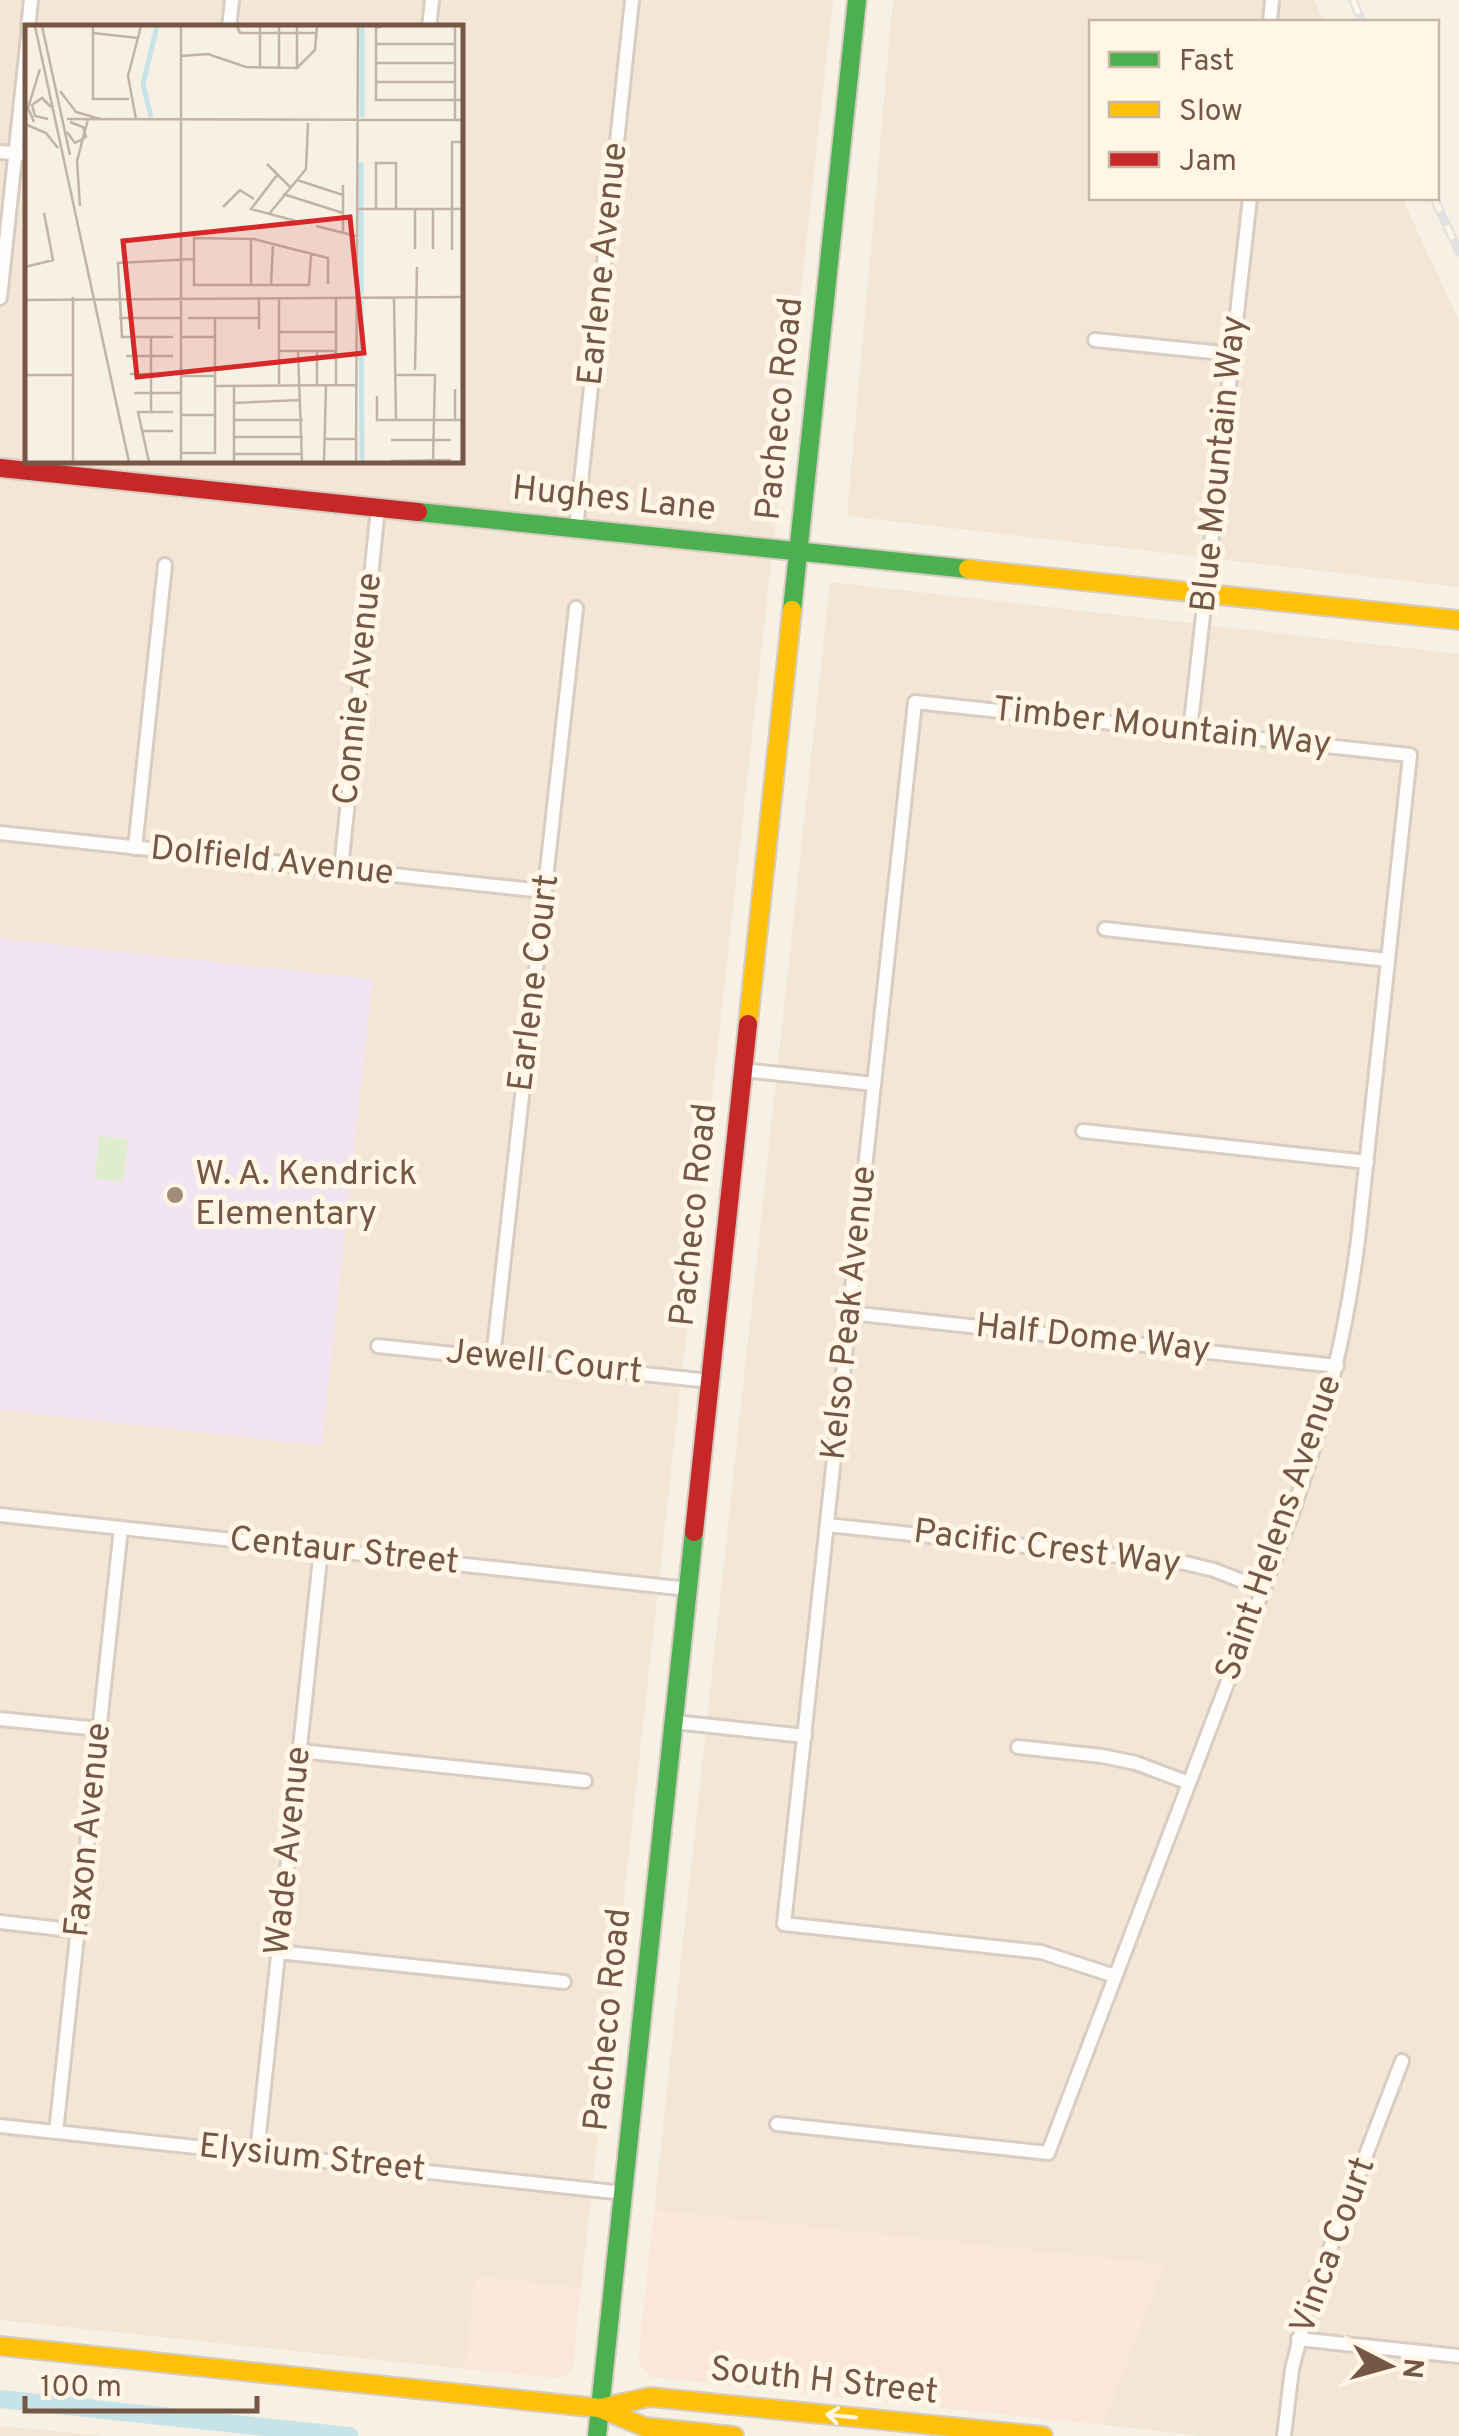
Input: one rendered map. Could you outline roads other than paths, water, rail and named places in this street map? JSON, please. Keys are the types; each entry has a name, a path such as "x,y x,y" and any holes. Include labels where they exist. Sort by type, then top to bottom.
{"street":[{"path":"28,25 31,0"},
{"path":"228,25 232,0"},
{"path":"429,25 432,0"},
{"name":"Earlene Avenue","path":"576,529 632,0"},
{"name":"Pacheco Road","path":"597,2436 858,0"},
{"path":"0,298 21,154 25,87"},
{"path":"0,152 21,154"},
{"name":"Blue Mountain Way","path":"1190,732 1250,200"},
{"path":"1095,340 1232,354"},
{"name":"Hughes Lane","path":"0,468 1459,620"},
{"name":"Connie Avenue","path":"340,869 378,508"},
{"path":"136,848 166,565"},
{"name":"Earlene Court","path":"493,1358 576,608"},
{"name":"Timber Mountain Way","path":"915,702 1410,755"},
{"name":"Kelso Peak Avenue","path":"915,702 784,1924 1040,1952 1115,1976"},
{"name":"Saint Helens Avenue","path":"778,2124 1048,2152 1263,1589 1317,1440 1337,1366 1351,1296 1410,755"},
{"name":"Dolfield Avenue","path":"0,834 543,891"},
{"path":"1105,930 1388,960"},
{"path":"744,1070 874,1084"},
{"path":"1084,1131 1366,1162"},
{"name":"Half Dome Way","path":"850,1314 1337,1366"},
{"name":"Jewell Court","path":"378,1346 710,1381"},
{"name":"Centaur Street","path":"0,1515 688,1588"},
{"name":"Pacific Crest Way","path":"827,1524 1185,1563 1263,1589"},
{"name":"Faxon Avenue","path":"56,2132 121,1528"},
{"name":"Wade Avenue","path":"257,2154 321,1549"},
{"path":"0,1719 99,1730"},
{"path":"674,1722 805,1736"},
{"path":"1018,1747 1102,1756 1136,1763 1189,1782"},
{"path":"300,1751 586,1781"},
{"path":"0,1922 78,1931"},
{"path":"278,1952 564,1982"},
{"name":"Vinca Court","path":"1284,2436 1298,2339 1308,2306 1402,2062"},
{"name":"Elysium Street","path":"0,2126 624,2192"},
{"path":"1298,2339 1459,2356"},
{"name":"South H Street","path":"0,2346 599,2408 645,2427 734,2436"},
{"name":"South H Street","path":"599,2408 650,2397 943,2431 1043,2436"}],"waterway":[{"path":"0,2399 349,2436"}],"railway":[{"path":"1353,0 1361,20"},
{"path":"1435,200 1459,252"}],"place":[{"name":"W. A. Kendrick Elementary","path":"175,1195"}]}
